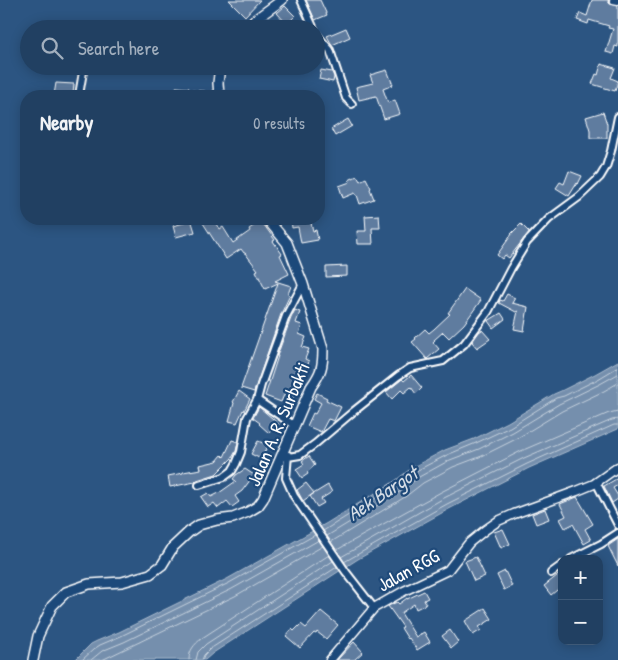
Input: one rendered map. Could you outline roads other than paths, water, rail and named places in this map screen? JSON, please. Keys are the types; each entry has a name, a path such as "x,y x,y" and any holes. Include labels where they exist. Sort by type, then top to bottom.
{"main road":[{"path":"255,20 282,0"},
{"path":"219,75 219,90"},
{"name":"Jalan A. R. Surbakti","path":"33,660 38,636 52,606 66,592 89,584 122,582 150,574 162,565 173,547 189,532 200,525 233,518 248,512 258,506 264,499 311,387 320,374 323,359 322,349 303,284 287,243 272,225"}],"street":[{"path":"301,0 310,20"},
{"path":"613,0 618,1"},
{"path":"325,44 330,50 346,98 352,104"},
{"path":"80,90 82,75"},
{"path":"288,457 300,454 315,444 410,368 442,361 464,344 488,312 507,274 527,242 549,219 578,198 600,177 606,167 611,151 618,117"},
{"path":"199,485 224,477 232,472 241,452 247,418 257,400 286,316 303,284"},
{"path":"257,400 295,426"},
{"path":"288,441 286,478 294,496 346,572 374,608"},
{"name":"Jalan RGG","path":"330,660 374,608 448,570 469,543 498,521 578,491 596,482 618,467"},
{"path":"596,482 618,525"},
{"path":"578,555 618,533"},
{"path":"551,573 558,568"}],"water":[{"name":"Aek Bargot","path":"618,361 618,429 529,468 358,559 205,660 75,660 91,644 227,579 327,523 395,481 413,467 445,450 474,439 508,422 554,394"}]}
